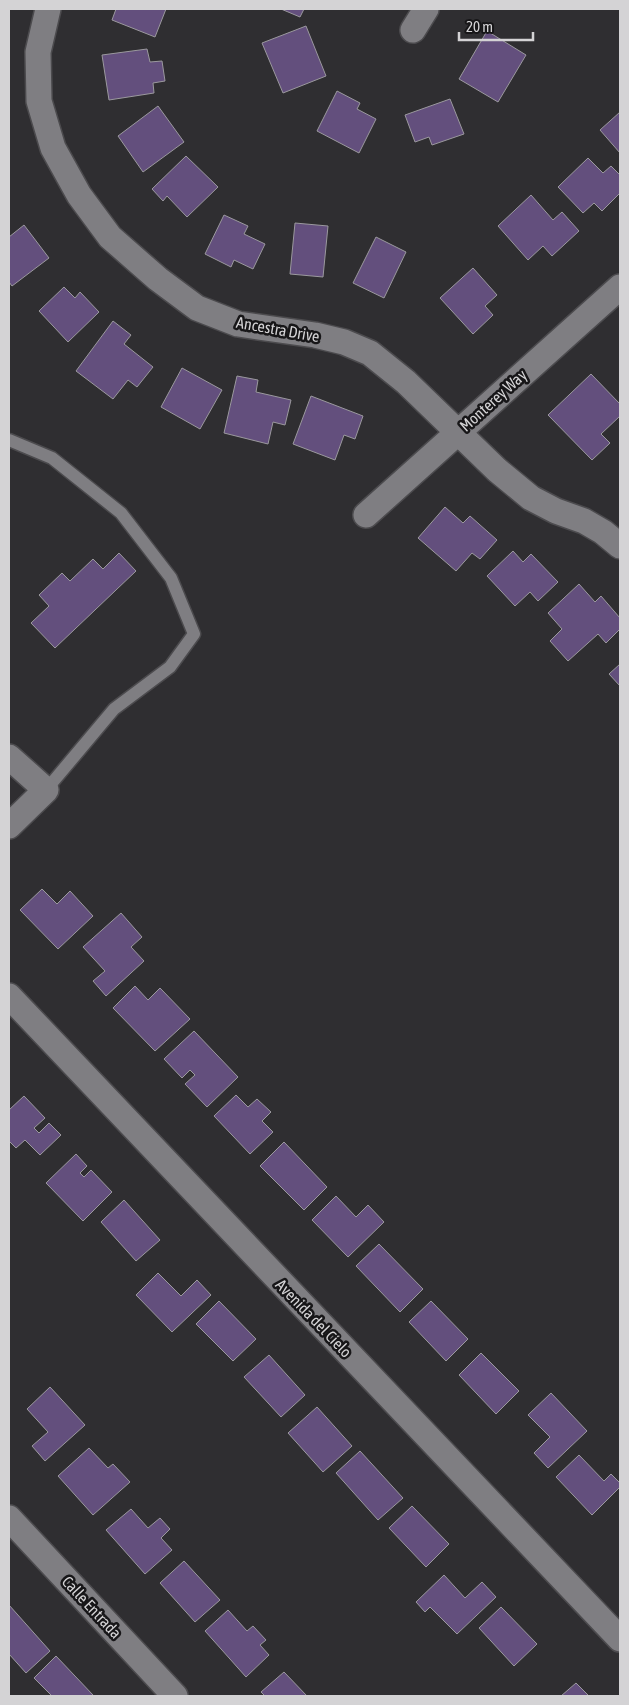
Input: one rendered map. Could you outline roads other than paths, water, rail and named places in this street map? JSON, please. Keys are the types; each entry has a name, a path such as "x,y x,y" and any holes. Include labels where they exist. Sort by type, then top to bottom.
{"street":[{"name":"Ancestra Drive","path":"48,9 38,52 39,101 54,148 78,194 110,237 158,279 196,308 238,324 315,335 344,342 370,353 406,382 497,470 531,498 603,532 620,546"},
{"path":"413,30 426,9"},
{"name":"Monterey Way","path":"366,515 620,287"},
{"path":"9,757 46,790 9,826"},
{"name":"Avenida del Cielo","path":"9,996 620,1640"},
{"name":"Calle Entrada","path":"9,1518 175,1696"}],"lane":[{"path":"9,440 52,458 121,512 171,578 194,634 170,667 114,709 46,790"}]}
